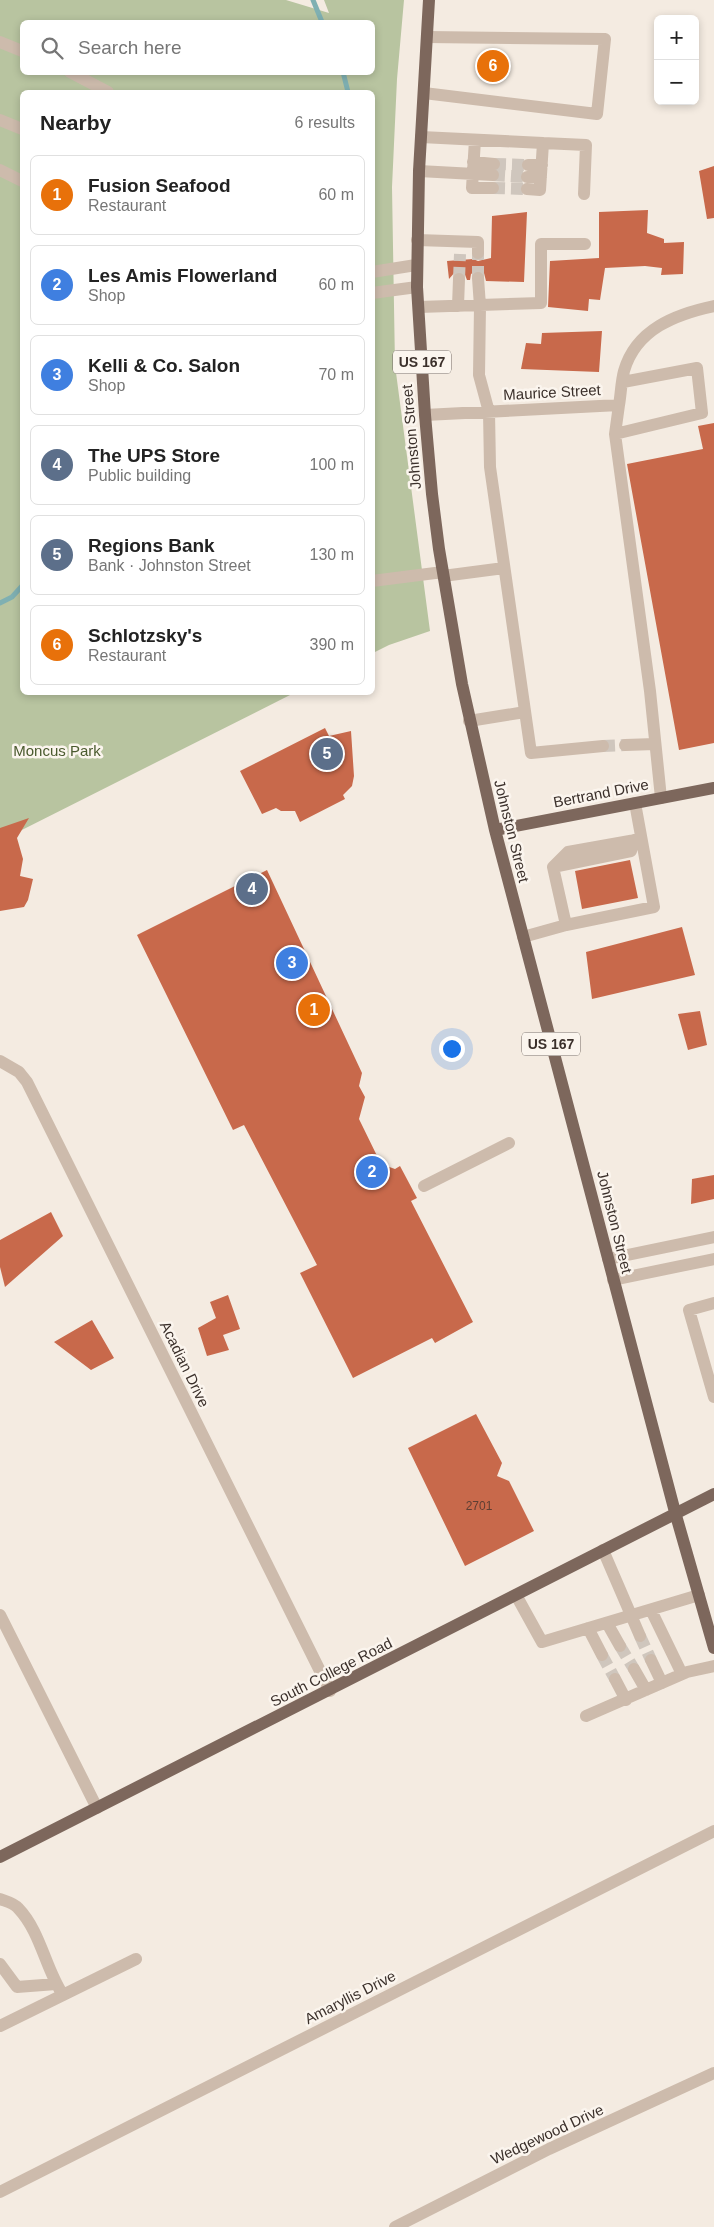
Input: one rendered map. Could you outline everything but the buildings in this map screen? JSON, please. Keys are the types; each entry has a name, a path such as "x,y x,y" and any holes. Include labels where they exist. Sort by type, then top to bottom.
{"main road":[{"name":"Johnston Street","path":"429,0 420,137 416,265 424,415 443,574 469,721 494,830 675,1512 714,1648"},
{"name":"Bertrand Drive","path":"494,830 714,788"},
{"name":"South College Road","path":"0,1857 330,1691 675,1512 714,1494"}],"street":[{"path":"424,93 597,114 604,39 427,37"},
{"path":"0,42 20,50"},
{"path":"76,75 104,90"},
{"path":"0,120 20,128"},
{"path":"420,137 586,145 584,194"},
{"path":"475,140 472,188 493,188"},
{"path":"542,171 527,177 540,190 542,171 543,143"},
{"path":"419,171 473,168 494,169"},
{"path":"0,170 20,180"},
{"path":"417,240 460,248 478,242 478,253"},
{"path":"419,307 541,304 541,244 585,244"},
{"path":"375,272 416,265"},
{"path":"478,278 480,306 479,375 489,412 490,467 531,752 603,746"},
{"path":"458,306 459,279"},
{"path":"375,294 417,287"},
{"name":"Maurice Street","path":"424,415 619,405 624,370 632,353 642,339 658,325 677,316 714,306"},
{"path":"615,434 702,412 697,368 622,382"},
{"path":"619,405 615,434 661,798"},
{"path":"375,581 504,568"},
{"path":"469,721 525,712"},
{"path":"625,745 655,744"},
{"path":"523,937 566,925 654,907 637,840 635,803"},
{"path":"566,925 552,867 568,852 637,840"},
{"name":"Acadian Drive","path":"0,1060 19,1072 27,1082 330,1691"},
{"path":"424,1186 509,1144"},
{"path":"608,1259 714,1237"},
{"path":"613,1280 714,1259"},
{"path":"714,1303 689,1310 714,1397"},
{"path":"603,1550 640,1636"},
{"path":"516,1595 542,1642 699,1595"},
{"path":"651,1610 682,1674"},
{"path":"0,1614 97,1808"},
{"path":"607,1623 620,1646"},
{"path":"588,1628 602,1655"},
{"path":"651,1660 662,1683"},
{"path":"586,1716 682,1674 714,1666"},
{"path":"634,1669 646,1690"},
{"path":"615,1679 626,1700"},
{"name":"Amaryllis Drive","path":"0,2192 714,1831"},
{"path":"0,1899 17,1906 41,1944 59,1990"},
{"path":"0,2026 59,1990 136,1959"},
{"path":"0,1964 17,1988 59,1990"},
{"name":"Wedgewood Drive","path":"395,2227 549,2149 714,2073"}],"green space":[{"name":"Moncus Park","path":"0,0 286,0 329,13 324,0 404,0 397,79 392,187 395,365 430,631 389,645 375,652 375,90 20,90 20,695 290,695 0,841"}],"waterway":[{"path":"313,0 321,20"},
{"path":"344,75 348,90"},
{"path":"0,603 12,597 20,588"}],"tunnel":[{"path":"494,164 528,165"},
{"path":"493,175 527,177"},
{"path":"493,188 527,189"},
{"path":"478,253 478,278"},
{"path":"459,279 460,254"},
{"path":"603,746 625,745"},
{"path":"640,1636 651,1660"},
{"path":"620,1646 634,1669"},
{"path":"602,1655 615,1679"}],"place":[{"name":"Schlotzsky's","path":"493,66"},
{"name":"Regions Bank","path":"327,754"},
{"name":"The UPS Store","path":"252,889"},
{"name":"Kelli & Co. Salon","path":"292,963"},
{"name":"Fusion Seafood","path":"314,1010"},
{"name":"Les Amis Flowerland","path":"372,1172"}]}
